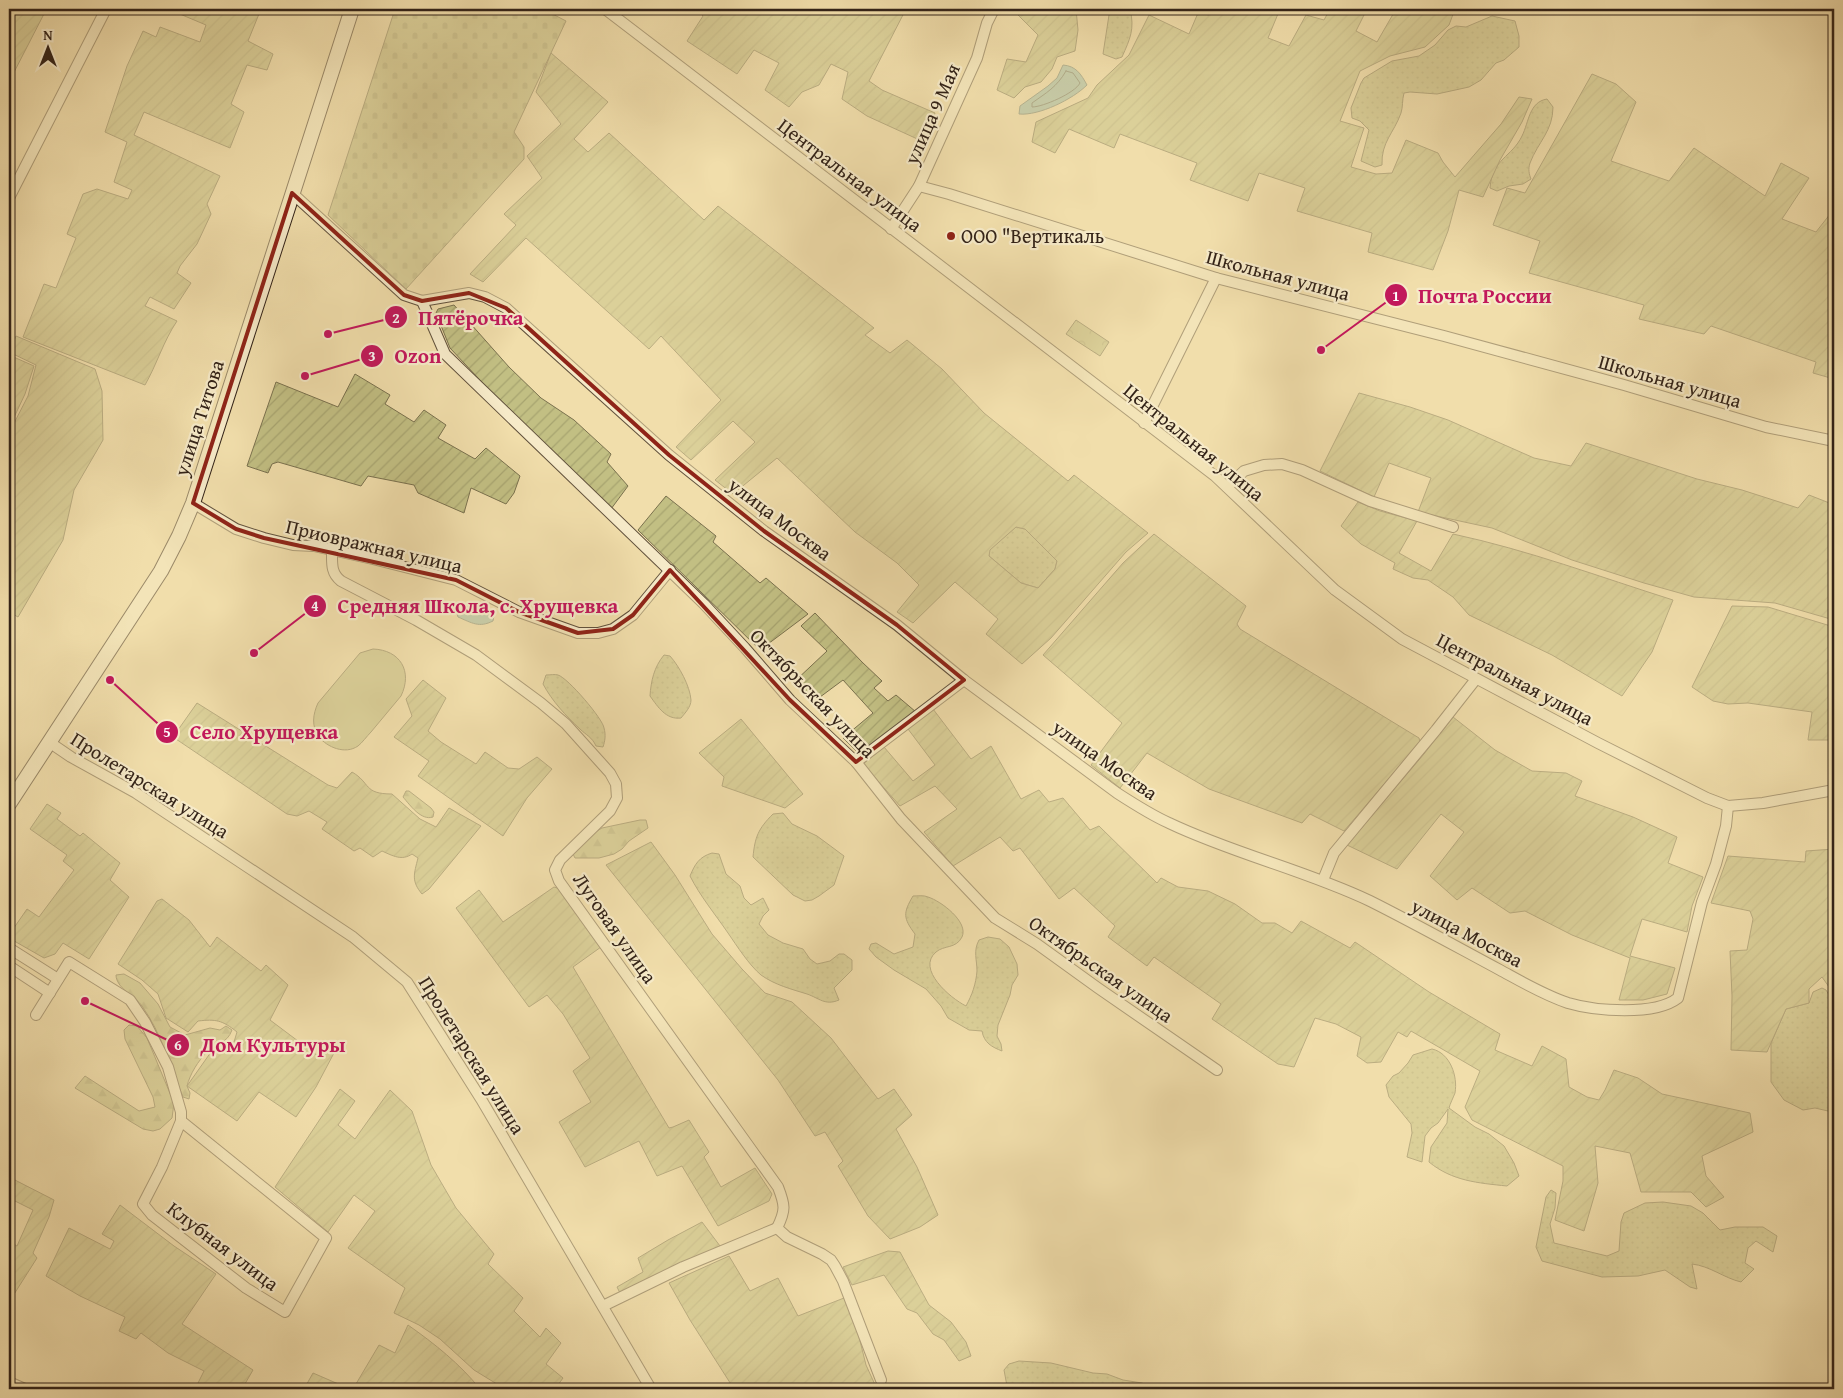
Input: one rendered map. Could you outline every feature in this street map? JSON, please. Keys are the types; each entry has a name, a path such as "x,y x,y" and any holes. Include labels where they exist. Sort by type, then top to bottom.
{"main road":[{"name":"улица Титова","path":"9,804 161,571 180,536 193,504 352,9"}],"street":[{"path":"9,198 106,9"},
{"name":"Центральная улица","path":"606,9 1227,487 1335,590 1402,639 1699,794 1728,806 1763,803 1834,790"},
{"name":"улица 9 Мая","path":"891,229 919,186 977,58 987,23 994,9"},
{"name":"Школьная улица","path":"919,186 1216,278 1451,338 1624,385 1766,427 1834,441"},
{"path":"292,192 404,295 422,301"},
{"path":"1144,422 1216,278"},
{"name":"улица Москва","path":"422,301 468,292 485,296 506,308 669,455 764,531 897,625 964,680 1142,810 1236,850 1323,880 1371,902 1530,986 1567,1002 1592,1009 1615,1011 1670,1004 1678,998 1702,902 1716,864 1726,826 1728,806"},
{"name":"Октябрьская улица","path":"422,301 445,354 670,570 745,648 790,700 856,762 901,819 995,918 1037,944 1217,1070"},
{"path":"1227,487 1244,471 1264,465 1282,464 1302,470 1370,501 1453,527"},
{"name":"Приовражная улица","path":"193,504 236,529 293,545 314,546 332,552 372,559 456,580 519,612 578,633 598,633 613,629 633,615 670,570"},
{"name":"Луговая улица","path":"332,552 332,570 334,576 341,582 416,620 476,655 566,724 610,773 616,784 617,798 610,811 560,860 555,870 557,876 778,1187 785,1204 784,1216 777,1228"},
{"path":"1323,880 1334,853 1476,679"},
{"path":"856,762 964,680"},
{"name":"Пролетарская улица","path":"49,742 71,757 136,793 353,937 407,982 481,1099 651,1389"},
{"path":"9,948 58,979"},
{"path":"36,1015 68,962 130,1000 145,1022 168,1067 181,1112 181,1121"},
{"path":"9,966 50,993"},
{"name":"Клубная улица","path":"181,1121 326,1238 285,1312 246,1288 152,1215 143,1204 162,1167 181,1121"},
{"path":"603,1306 683,1268 777,1228 787,1237 831,1260 844,1281 881,1380"},
{"path":"9,1382 25,1389"}],"highlighted area":[{"path":"292,193 404,295 422,301 469,293 506,308 669,455 764,531 897,625 964,680 856,762 790,700 670,570 633,615 613,629 578,633 519,612 456,580 264,538 236,529 193,503"}],"green space":[{"path":"9,9 46,10 9,82"},
{"path":"168,9 261,9 248,41 273,54 267,70 247,65 231,104 244,112 230,148 144,112 134,135 220,176 207,204 211,214 197,244 180,266 177,273 191,283 174,309 150,297 145,306 177,321 145,385 23,337 44,284 56,288 76,238 67,234 83,194 97,189 128,199 132,190 114,182 127,142 105,132 127,66 143,31 156,37 160,27 200,42 206,25"},
{"path":"395,9 543,9 566,21 514,132 524,147 524,159 406,289 328,215"},
{"path":"697,9 906,9 869,81 882,90 935,113 924,142 867,116 842,99 848,72 831,64 819,85 802,92 789,107 765,90 779,63 754,50 737,74 687,41 703,16"},
{"path":"1012,9 1076,9 1078,30 1075,51 1057,57 1052,69 1041,82 1025,87 1014,98 997,90 1007,59 1026,62 1038,35"},
{"path":"1105,9 1130,9 1132,28 1129,39 1122,57 1116,59 1103,54 1109,15"},
{"path":"1212,9 1280,9 1268,38 1289,46 1306,15 1324,20 1330,9 1367,9 1356,31 1377,42 1396,9 1455,9 1449,25 1425,47 1390,56 1360,71 1340,121 1364,128 1351,167 1376,174 1392,173 1406,140 1438,153 1455,177 1501,124 1519,97 1532,99 1483,197 1459,190 1448,231 1433,270 1368,252 1372,233 1297,211 1305,188 1259,173 1248,201 1190,180 1197,163 1120,134 1114,148 1069,129 1055,153 1032,142 1036,122 1088,98 1097,85 1129,55 1149,15 1189,34 1198,13 1209,15"},
{"path":"1492,16 1515,21 1519,36 1519,47 1504,60 1496,63 1481,80 1469,87 1437,94 1404,93 1401,113 1386,144 1382,165 1375,167 1361,161 1369,130 1360,121 1352,118 1351,108 1364,78 1392,61 1419,56 1435,45 1448,30 1456,26 1466,27"},
{"path":"551,53 608,102 574,139 588,152 609,133 704,220 718,206 874,328 865,335 890,353 907,340 942,369 984,413 1068,481 1074,475 1148,533 1126,552 1051,638 1022,664 986,634 998,619 955,582 913,623 897,612 919,585 897,563 855,532 777,458 733,494 715,480 755,442 733,421 691,460 676,447 721,400 661,336 649,349 526,238 483,282 470,274 516,225 504,214 542,178 527,156 561,124 536,92","holes":["1016,527 1025,529 1057,561 1055,569 1038,588 1021,583 989,556 990,550"]},
{"path":"1592,74 1616,84 1636,102 1611,161 1669,181 1694,148 1765,196 1781,163 1809,178 1782,219 1816,232 1834,209 1834,379 1813,373 1816,362 1711,326 1704,334 1639,319 1644,305 1529,273 1540,241 1493,225 1507,188 1525,193"},
{"path":"1547,99 1553,107 1551,123 1530,163 1531,179 1523,184 1509,186 1497,191 1490,188 1494,171 1498,164 1518,143 1533,108 1536,104"},
{"path":"454,305 509,367 541,398 574,420 611,454 607,462 628,486 611,509 450,348 436,313 438,309"},
{"path":"1076,320 1109,342 1100,356 1066,334"},
{"path":"16,336 95,369 102,391 103,440 74,490 63,540 18,617 9,612 9,433 28,396 36,365 9,352"},
{"path":"9,355 34,366 25,394 9,428"},
{"path":"355,374 390,395 385,404 414,422 424,410 446,425 438,438 475,459 486,448 520,476 514,493 506,504 471,488 464,513 418,493 414,485 368,476 361,486 278,462 272,464 268,473 247,466 276,382 338,407"},
{"path":"1359,393 1448,420 1534,458 1571,466 1586,443 1697,479 1742,490 1798,508 1809,495 1832,504 1834,501 1834,620 1775,603 1694,597 1572,560 1492,528 1418,512 1431,478 1389,463 1374,497 1320,471"},
{"path":"666,496 716,536 713,542 760,583 766,578 808,614 760,650 638,530"},
{"path":"1358,502 1380,511 1417,521 1399,553 1431,571 1453,534 1536,556 1673,600 1652,652 1622,696 1552,655 1469,615 1453,597 1428,580 1413,578 1393,569 1395,563 1361,544 1341,526"},
{"path":"1016,527 1025,529 1057,561 1055,569 1038,588 1021,583 989,556 989,550"},
{"path":"1154,534 1246,606 1237,624 1240,629 1419,738 1420,742 1344,831 1310,814 1302,823 1209,789 1147,753 1120,788 1091,765 1122,723 1043,655 1123,563"},
{"path":"1732,606 1768,607 1834,627 1834,740 1808,740 1812,712 1748,703 1728,704 1713,701 1692,687"},
{"path":"815,613 882,681 874,688 888,701 896,695 916,712 859,754 843,738 873,713 843,680 812,703 794,682 827,651 801,626"},
{"path":"373,649 390,653 402,664 405,670 405,678 401,696 358,746 348,750 331,747 322,741 316,733 314,716 318,703 360,653"},
{"path":"664,655 670,656 677,665 684,676 690,694 690,705 681,718 667,715 650,696 654,674"},
{"path":"546,675 557,675 563,678 592,708 604,728 605,738 603,747 596,746 591,738 555,702 543,684"},
{"path":"423,680 446,698 428,731 441,742 476,764 485,752 508,768 519,769 537,757 552,769 527,798 503,836 418,776 429,761 394,737 412,716 406,699"},
{"path":"197,703 328,785 337,788 352,772 372,790 383,794 392,794 420,819 436,827 449,808 481,826 429,889 422,894 416,885 414,877 418,858 412,854 401,857 382,851 373,857 360,848 354,851 322,829 327,822 309,811 297,816 287,814 173,737"},
{"path":"933,709 971,759 991,746 1021,799 1039,790 1049,802 1063,798 1090,830 1099,826 1157,883 1161,878 1178,887 1208,891 1235,904 1262,923 1275,923 1292,933 1301,921 1350,948 1355,942 1429,992 1500,1034 1495,1050 1532,1066 1542,1046 1566,1059 1569,1087 1587,1097 1599,1100 1614,1070 1638,1078 1662,1094 1750,1113 1753,1132 1702,1156 1706,1176 1724,1197 1706,1207 1691,1192 1641,1192 1630,1153 1595,1146 1598,1183 1584,1231 1555,1220 1563,1181 1563,1166 1472,1120 1465,1107 1480,1071 1411,1031 1407,1037 1398,1032 1381,1062 1367,1063 1357,1056 1361,1037 1336,1024 1315,1018 1294,1067 1278,1064 1212,1019 1221,1004 1154,957 1147,966 1108,937 1115,926 1074,888 1059,899 1020,848 1013,851 1000,837 953,866 924,832 957,809 935,786 900,806 863,764 884,747 913,781 935,765 908,729"},
{"path":"1453,717 1495,750 1532,771 1566,773 1582,781 1575,796 1633,817 1677,837 1668,863 1703,877 1692,906 1687,932 1642,919 1630,956 1675,968 1667,994 1643,1000 1619,1000 1630,958 1572,935 1525,911 1510,913 1472,888 1457,900 1430,876 1464,832 1441,814 1397,869 1347,845"},
{"path":"741,719 803,794 785,808 722,786 724,777 699,753"},
{"path":"406,791 409,791 431,808 434,812 433,817 424,817 416,812 403,797"},
{"path":"47,804 61,813 57,819 80,836 83,833 120,863 110,880 129,897 89,959 63,943 55,954 44,958 9,938 9,935 27,909 39,917 74,870 63,861 67,855 30,829"},
{"path":"783,813 792,824 817,836 844,856 834,885 812,900 805,901 793,895 753,857 756,839 764,824 773,814"},
{"path":"646,820 648,828 614,854 599,858 575,858 573,854 592,834 602,828"},
{"path":"651,842 675,875 712,934 765,993 792,1002 831,1038 878,1099 894,1089 912,1115 896,1129 917,1167 938,1215 920,1227 890,1239 868,1216 838,1166 843,1161 825,1132 815,1136 778,1080 606,865"},
{"path":"1834,849 1834,994 1822,977 1809,989 1809,1003 1786,1009 1767,1052 1731,1050 1732,996 1730,951 1747,950 1753,919 1750,911 1711,903 1728,856 1805,862 1806,851"},
{"path":"712,853 719,854 726,874 740,886 744,898 751,905 763,898 769,910 759,924 768,935 783,943 803,949 810,959 817,964 830,961 839,954 844,954 852,960 852,970 834,988 839,1000 834,1002 822,1001 783,986 761,975 752,966 703,898 690,876 698,862"},
{"path":"554,887 560,889 601,947 573,967 669,1128 689,1120 709,1152 704,1157 721,1187 755,1168 772,1194 769,1201 718,1226 682,1166 657,1176 639,1141 585,1167 559,1122 591,1102 573,1071 590,1058 563,1014 547,995 529,1007 456,908 479,890 503,922"},
{"path":"913,896 926,896 940,903 958,919 961,925 963,931 959,941 936,952 931,959 930,966 932,974 944,990 966,1006 976,980 976,952 979,940 988,937 1000,939 1009,947 1017,964 1018,975 1012,985 998,1025 997,1036 1002,1051 989,1044 982,1031 969,1030 948,1018 941,1006 926,989 894,970 876,957 869,949 871,944 876,943 894,954 913,947 915,934 906,919 906,911"},
{"path":"162,899 189,920 210,947 217,937 261,971 266,965 288,985 270,1020 318,1056 325,1047 334,1053 316,1087 296,1117 259,1092 237,1121 187,1086 211,1052 234,1042 237,1032 219,1021 210,1020 198,1021 188,1032 166,1018 158,994 142,980 118,964 157,901"},
{"path":"124,974 140,983 158,1004 170,1027 185,1035 210,1028 220,1030 226,1026 232,1030 225,1040 214,1046 200,1059 187,1086 190,1093 189,1099 183,1097 160,1039 149,1017 139,1002 119,984 116,975"},
{"path":"1822,988 1826,990 1834,1003 1834,1115 1828,1111 1815,1108 1803,1110 1784,1100 1771,1082 1771,1043 1786,1009 1809,1003 1813,992"},
{"path":"129,1025 137,1026 147,1038 174,1103 172,1118 160,1129 153,1131 143,1129 75,1088 85,1076 139,1111 155,1107 153,1097 125,1039 124,1030"},
{"path":"1432,1049 1444,1055 1454,1073 1455,1093 1449,1108 1504,1146 1514,1163 1519,1176 1507,1186 1456,1177 1429,1162 1431,1147 1447,1123 1448,1109 1425,1136 1422,1162 1407,1157 1412,1133 1411,1124 1389,1097 1386,1085 1408,1063 1413,1055"},
{"path":"340,1089 355,1101 338,1125 355,1139 390,1090 412,1111 431,1165 456,1208 494,1254 488,1264 523,1298 514,1311 540,1337 546,1328 561,1343 546,1364 563,1378 555,1389 505,1389 474,1370 440,1339 419,1325 394,1313 405,1288 348,1248 375,1211 354,1195 328,1232 275,1187"},
{"path":"11,1178 54,1200 49,1217 33,1253 37,1258 11,1299 9,1298 9,1241 17,1246 33,1210 9,1198 9,1181"},
{"path":"1551,1190 1556,1193 1555,1208 1550,1224 1554,1243 1607,1256 1619,1251 1621,1222 1624,1213 1645,1203 1663,1202 1691,1206 1703,1213 1720,1230 1735,1227 1763,1227 1777,1236 1773,1252 1756,1241 1748,1248 1745,1263 1754,1269 1741,1282 1705,1267 1692,1264 1697,1289 1690,1287 1665,1270 1638,1276 1602,1277 1542,1261 1536,1247 1546,1197"},
{"path":"120,1205 174,1246 216,1274 182,1324 253,1370 242,1389 195,1389 204,1371 168,1353 141,1333 136,1339 119,1331 125,1317 80,1296 46,1276 69,1228 110,1249 114,1241 102,1234"},
{"path":"702,1222 720,1246 620,1293 617,1287 643,1272 638,1258"},
{"path":"888,1251 900,1252 929,1305 951,1322 966,1342 971,1356 959,1361 944,1340 933,1334 917,1313 907,1309 884,1275 852,1285 843,1267"},
{"path":"729,1256 750,1291 778,1278 798,1316 844,1298 857,1329 866,1365 877,1389 734,1389 669,1283"},
{"path":"408,1325 447,1355 480,1389 353,1389 379,1345 395,1353"},
{"path":"1019,1361 1051,1363 1093,1373 1107,1374 1123,1380 1142,1383 1156,1389 1011,1389 1007,1386 1004,1370 1009,1364"},
{"path":"313,1373 350,1389 304,1389"}],"water":[{"path":"1063,65 1078,71 1087,85 1073,96 1055,106 1027,114 1019,114 1020,106 1057,78"},
{"path":"465,605 494,616 493,621 479,624 458,617 456,611 460,606"}],"place":[{"name":"ООО \"Вертикаль","path":"951,236"},
{"name":"Пятёрочка","path":"328,334"},
{"name":"Почта России","path":"1321,350"},
{"name":"Ozon","path":"305,376"},
{"name":"Средняя Школа, с. Хрущевка","path":"254,653"},
{"name":"Село Хрущевка","path":"110,680"},
{"name":"Дом Культуры","path":"85,1001"}]}
